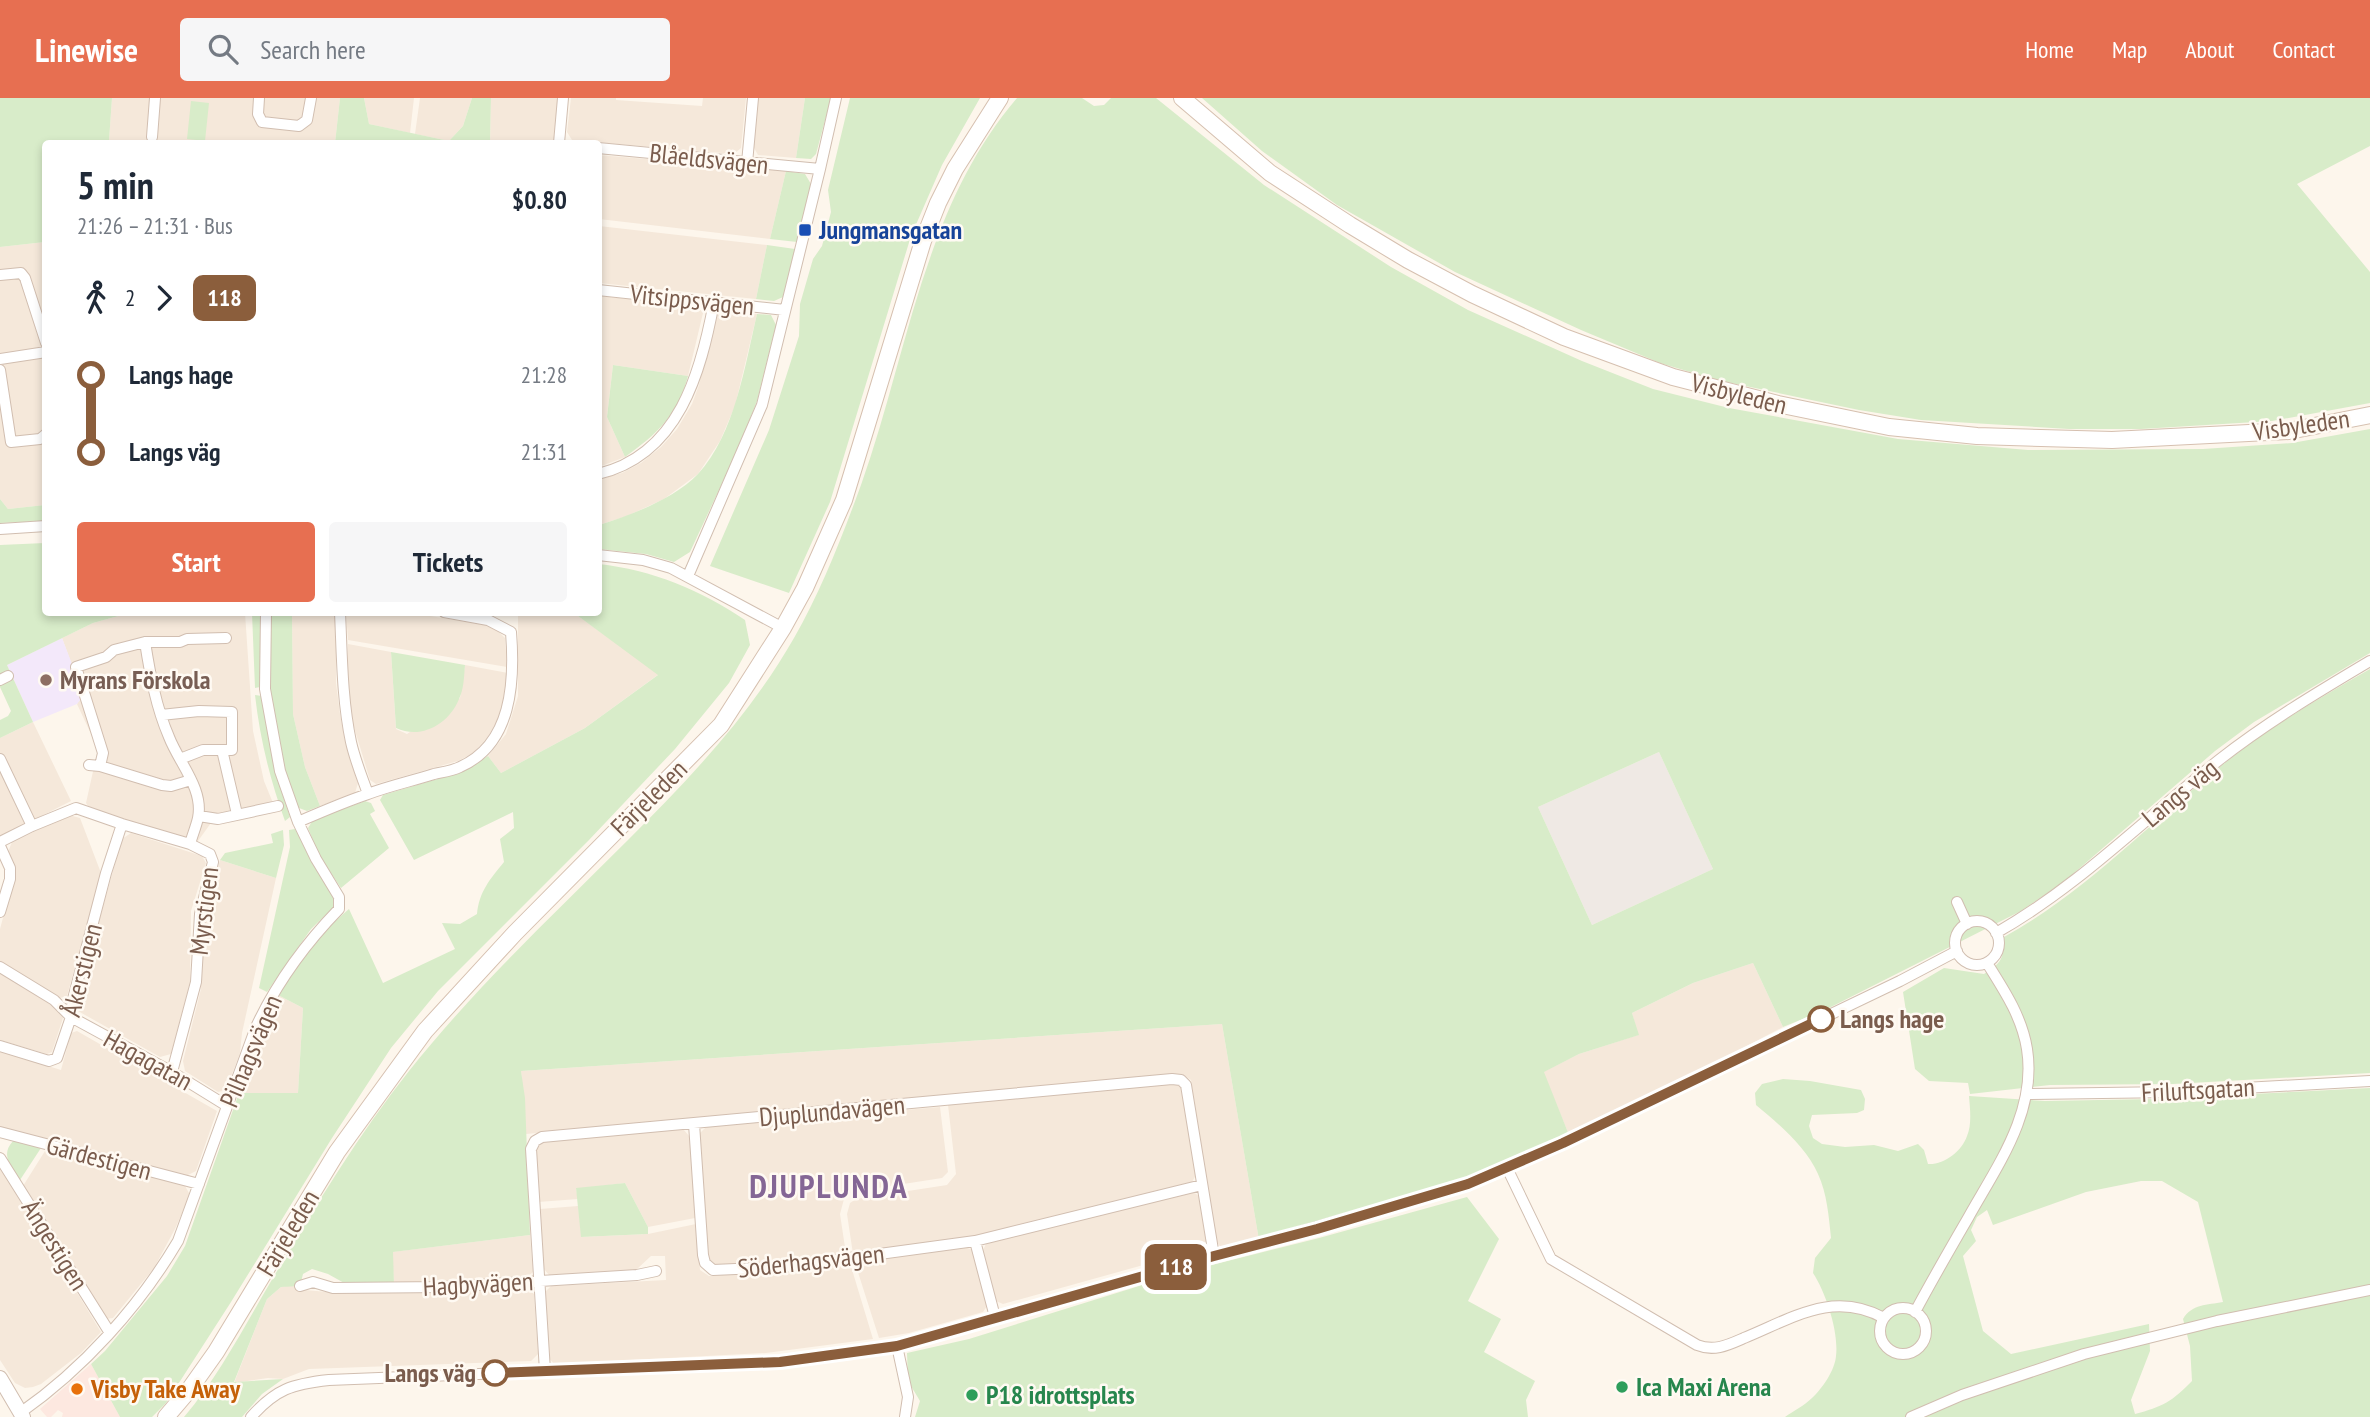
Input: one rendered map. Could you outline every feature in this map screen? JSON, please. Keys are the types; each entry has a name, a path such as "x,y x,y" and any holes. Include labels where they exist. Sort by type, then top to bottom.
{"main road":[{"name":"Visbyleden","path":"1182,98 1270,173 1408,260 1564,337 1673,377 1778,404 1889,427 1977,436 2112,440 2276,432 2370,415"},
{"name":"Färjeleden","path":"166,1417 216,1352 337,1152 425,1031 515,933 721,725 783,628 805,588 844,500 923,242 938,203 955,169 1000,100"}],"street":[{"path":"152,137 155,98"},
{"path":"259,98 258,114 262,122 299,126 307,120 311,98"},
{"path":"559,140 563,98"},
{"path":"747,163 753,98"},
{"path":"688,576 762,405 835,98"},
{"name":"Blåeldsvägen","path":"602,148 820,169"},
{"path":"0,275 15,272 21,273 25,278 42,331"},
{"name":"Vitsippsvägen","path":"602,290 785,310"},
{"path":"602,473 625,464 644,452 675,419 694,382 714,302"},
{"path":"0,359 42,353"},
{"path":"0,370 11,442 42,437"},
{"path":"0,529 42,526"},
{"path":"602,555 643,560 688,576 783,628"},
{"name":"Pilhagsvägen","path":"19,1416 69,1374 110,1333 167,1261 178,1241 256,1027 272,994 314,934 339,909 339,897 298,822 280,771 265,690 266,616"},
{"path":"340,616 342,686 346,715 352,746 368,794"},
{"path":"298,822 368,794 458,768 477,758 492,741 503,723 511,695 511,632 488,620 466,616"},
{"path":"191,780 171,786 162,785 95,766 103,753 76,667 106,657 114,650 145,642 226,638"},
{"path":"145,642 151,681 161,715 196,790 199,816 190,844"},
{"name":"Langs väg","path":"1996,933 2064,890 2252,735 2370,661"},
{"path":"161,715 199,711 232,712 232,750 203,750 180,759"},
{"path":"222,750 237,814"},
{"path":"0,759 32,826"},
{"path":"199,816 218,819 278,806"},
{"name":"Myrstigen","path":"0,844 32,826 76,807 208,851 213,862 200,914 196,982 173,1072"},
{"name":"Åkerstigen","path":"0,1046 49,1061 57,1058 71,1017 73,999 106,873 122,824"},
{"path":"0,844 10,868 10,879 0,912"},
{"path":"1957,902 1967,924"},
{"path":"1983,922 1991,926 1996,933 1999,943 1997,951 1987,962 1977,965 1969,963 1962,959 1957,951 1956,937 1960,929 1967,924 1983,922"},
{"path":"251,1417 269,1398 299,1383 800,1360 897,1346 1440,1194 1507,1168 1900,981 1957,951"},
{"path":"1916,1312 2009,1145 2024,1108 2028,1060 2022,1027 1987,962"},
{"name":"Hagagatan","path":"0,967 54,1000 71,1017 173,1072 227,1106"},
{"name":"Djuplundavägen","path":"545,1371 531,1149 535,1141 542,1138 1181,1080 1186,1085 1214,1256"},
{"name":"Friluftsgatan","path":"2026,1094 2160,1092 2370,1081"},
{"name":"Söderhagsvägen","path":"694,1124 703,1255 705,1263 713,1270 784,1266 975,1241 1202,1185"},
{"name":"Gärdestigen","path":"0,1132 199,1184"},
{"name":"Ängestigen","path":"0,1158 110,1333"},
{"path":"1507,1168 1551,1259 1704,1348 1722,1347 1804,1312 1831,1306 1856,1306 1884,1318"},
{"path":"975,1241 995,1317"},
{"name":"Hagbyvägen","path":"300,1286 313,1282 333,1288 421,1287 540,1282 656,1272"},
{"path":"1911,1417 1962,1395 2084,1354 2217,1321 2370,1290"},
{"path":"1899,1308 1916,1312 1925,1323 1925,1338 1916,1350 1906,1354 1895,1352 1884,1343 1881,1328 1884,1318 1899,1308"},
{"path":"897,1346 908,1396 905,1417"},
{"path":"0,1378 19,1416"}],"shaded area":[{"path":"112,98 340,98 335,140 109,140"},
{"path":"364,98 414,98 410,133 369,124"},
{"path":"420,98 472,98 463,126 450,140 415,134"},
{"path":"491,98 558,98 554,140 490,140"},
{"path":"571,98 616,98 702,106 703,98 746,98 741,148 734,154 602,143 602,140 572,140 567,132"},
{"path":"757,98 805,98 796,158 758,155 753,146"},
{"path":"602,155 786,171 770,239 602,219"},
{"path":"602,226 767,245 756,299 602,283"},
{"path":"42,242 42,505 8,509 0,499 0,247"},
{"path":"602,296 697,306 703,313 688,376 613,365 607,417 625,457 602,466"},
{"path":"723,310 757,314 735,406 720,441 698,474 664,499 602,524 602,478 622,473 641,463 661,447 677,429 692,404 699,385 715,316"},
{"path":"118,616 245,616 253,731 264,781 273,803 216,816 198,841 90,809 86,803 98,749 77,704 83,695 62,638 93,623"},
{"path":"292,616 336,616 336,683 346,746 358,783 355,793 320,806 305,767 293,714"},
{"path":"346,616 430,616 485,625 505,638 507,667 348,640"},
{"path":"518,616 578,616 659,674 585,728 501,773 488,756 506,734 518,696"},
{"name":"Myrans Förskola","path":"62,638 84,695 77,704 33,722 7,665"},
{"path":"348,644 391,652 396,729 407,734 460,698 465,665 508,673 506,694 498,720 488,737 473,753 458,761 376,784 370,780 350,714 347,685"},
{"path":"33,722 71,801 0,837 0,738"},
{"path":"1659,752 1713,869 1592,925 1538,807"},
{"path":"69,815 80,818 101,873 67,996 60,998 0,962 0,929 16,869 8,852 12,842"},
{"path":"131,833 202,856 206,863 191,911 190,982 171,1054 160,1057 78,1011 76,1003 122,839"},
{"path":"220,860 276,878 240,1053 226,1090 218,1092 185,1071 183,1061 201,989 204,921"},
{"path":"1753,963 1783,1027 1569,1135 1543,1072 1579,1054 1638,1035 1632,1013 1693,983"},
{"path":"0,972 60,1010 63,1018 52,1052 47,1054 0,1040"},
{"path":"278,995 303,1008 298,1093 239,1093 260,1028"},
{"path":"1222,1024 1259,1240 1221,1248 1215,1239 1191,1080 1182,1074 526,1134 521,1071"},
{"path":"77,1031 217,1111 196,1171 186,1176 0,1128 0,1051 61,1070 71,1033"},
{"path":"1175,1083 1183,1088 1196,1175 1192,1182 974,1236 853,1254 847,1214 850,1203 856,1199 947,1185 956,1174 948,1105"},
{"path":"940,1107 948,1172 942,1178 852,1192 844,1199 840,1214 846,1254 787,1262 716,1265 709,1259 699,1134 706,1127"},
{"path":"683,1129 690,1137 695,1218 648,1227 625,1183 576,1189 578,1199 538,1202 534,1150 543,1142"},
{"path":"45,1151 184,1184 190,1195 154,1268 113,1318 105,1319 23,1186"},
{"path":"0,1166 101,1332 81,1353 41,1384 33,1387 25,1388 15,1383 0,1360"},
{"path":"1193,1192 1199,1196 1206,1241 1201,1249 1003,1304 996,1301 983,1250 987,1242"},
{"path":"578,1206 582,1237 648,1234 696,1224 700,1270 709,1276 850,1263 873,1339 766,1353 554,1364 549,1358 544,1293 551,1286 666,1280 665,1256 651,1256 636,1270 625,1272 549,1275 544,1269 540,1209"},
{"path":"530,1235 533,1272 526,1278 394,1284 392,1252"},
{"path":"965,1247 973,1250 987,1306 983,1312 909,1333 879,1338 855,1263"},
{"path":"293,1285 305,1290 339,1293 526,1287 534,1294 538,1354 531,1361 309,1369 283,1379 268,1378 234,1383 267,1299 281,1287"},
{"path":"91,1364 120,1417 62,1417 63,1413 58,1410 51,1417 47,1417 40,1409"}],"green space":[{"path":"0,98 112,98 109,140 42,140 42,242 0,247"},
{"path":"340,98 364,98 369,124 444,140 335,140"},
{"path":"472,98 491,98 490,140 450,140 463,126"},
{"path":"805,98 831,98 816,154 811,159 796,158"},
{"path":"850,98 980,98 942,165 911,236 830,502 789,593 710,566 769,430 799,336 800,304 813,259 822,246 831,212 828,190"},
{"path":"1017,98 1082,98 1094,106 1104,105 1111,98 1156,98 1264,185 1391,267 1468,310 1582,361 1653,389 1729,408 1898,439 2028,450 2203,449 2292,443 2370,429 2370,653 2254,722 2215,751 2066,880 2021,911 1825,1010 1783,1027 1753,963 1693,983 1632,1013 1639,1035 1579,1054 1544,1072 1569,1135 1512,1162 1451,1183 1259,1240 1222,1024 521,1071 525,1098 530,1235 393,1252 394,1284 346,1284 312,1269 303,1274 300,1286 281,1287 267,1299 234,1382 283,1379 262,1394 242,1417 184,1417 230,1352 336,1175 409,1071 488,981 651,817 718,745 777,666 813,602 839,544 861,485 921,284 939,234 960,186 985,141","holes":["1659,752 1713,869 1592,925 1538,807"]},
{"path":"1202,98 2370,98 2370,146 2297,184 2370,272 2370,403 2272,421 2141,429 2069,429 1921,420 1859,410 1717,380 1660,363 1455,272 1337,205 1262,151"},
{"path":"191,101 209,103 205,140 187,139"},
{"path":"786,171 805,174 811,184 797,242 770,239"},
{"path":"767,245 795,249 783,297 774,301 756,299"},
{"path":"757,314 771,315 776,325 757,401 739,447 690,552 674,562 646,554 602,549 602,524 665,498 698,474 721,439 743,376"},
{"path":"613,365 688,376 678,402 665,422 625,457 607,417"},
{"path":"0,499 8,509 42,505 42,521 0,523"},
{"path":"42,543 42,616 118,616 93,623 7,665 33,722 0,738 0,720 11,711 0,687 0,545"},
{"path":"602,564 657,576 711,599 745,620 750,645 729,683 675,749 589,840 438,991 391,1048 166,1403 152,1417 120,1417 91,1364 167,1276 185,1246 239,1093 298,1093 303,1008 278,995 318,936 349,909 383,983 455,949 442,923 460,924 477,914 483,892 504,862 500,839 514,828 513,812 414,860 380,800 383,795 461,772 488,756 501,773 585,728 658,675 578,616 602,616"},
{"path":"252,616 262,616 260,687 255,688"},
{"path":"271,616 292,616 293,714 305,767 320,806 307,811 299,808 295,802 284,769 270,688"},
{"path":"391,652 465,665 461,695 454,708 441,722 424,731 396,728"},
{"path":"2370,669 2370,1073 2173,1084 2050,1085 1970,1094 1968,1083 1929,1081 1915,1069 1903,992 1944,968 1984,974 1990,970 2001,959 2004,937 2035,919 2093,876 2247,746"},
{"path":"255,695 262,696 276,775 290,817 285,821 266,759"},
{"path":"365,801 371,803 375,811 370,814 389,848 341,888 319,855 308,828 313,820"},
{"path":"295,829 334,898 334,907 311,929 267,992 259,988 290,847 289,830"},
{"path":"283,830 284,845 276,878 220,860 225,853 273,843 271,834"},
{"path":"1783,1079 1861,1090 1865,1099 1864,1110 1857,1113 1812,1115 1809,1126 1813,1138 1822,1144 1845,1147 1874,1145 1898,1151 1918,1144 1924,1150 1928,1164 1946,1160 1965,1142 1970,1121 1969,1096 2045,1101 2153,1099 2370,1088 2370,1417 1785,1417 1816,1394 1835,1361 1833,1324 1827,1302 1813,1273 1815,1258 1831,1238 1826,1197 1818,1174 1799,1145 1756,1105 1755,1093 1762,1084","holes":["2141,1181 2162,1181 2198,1202 2223,1302 2195,1308 2183,1319 2190,1346 2192,1381 2166,1402 2135,1414 2131,1400 2150,1351 2149,1324 2011,1354 1983,1331 1963,1256 1976,1241 1971,1230 1977,1217 1987,1210 1993,1225 2086,1192"]},
{"path":"13,1141 41,1148 20,1180 10,1166 7,1156"},
{"path":"625,1183 648,1227 648,1234 581,1237 576,1188"},
{"path":"1467,1197 1499,1239 1468,1301 1501,1319 1484,1352 1535,1381 1526,1400 1528,1417 915,1417 920,1401 908,1381 907,1353 969,1339 1184,1272"}],"bus line":[{"name":"118","path":"495,1373 780,1362 897,1346 1440,1194 1563,1143 1821,1019"}],"place":[{"name":"Jungmansgatan","path":"805,230"},
{"name":"Myrans Förskola","path":"46,680"},
{"name":"Langs hage","path":"1821,1019"},
{"name":"Langs väg","path":"495,1373"},
{"name":"Ica Maxi Arena","path":"1622,1387"},
{"name":"Visby Take Away","path":"77,1389"},
{"name":"P18 idrottsplats","path":"972,1395"}],"district":[{"name":"DJUPLUNDA","path":"829,1186"}]}
